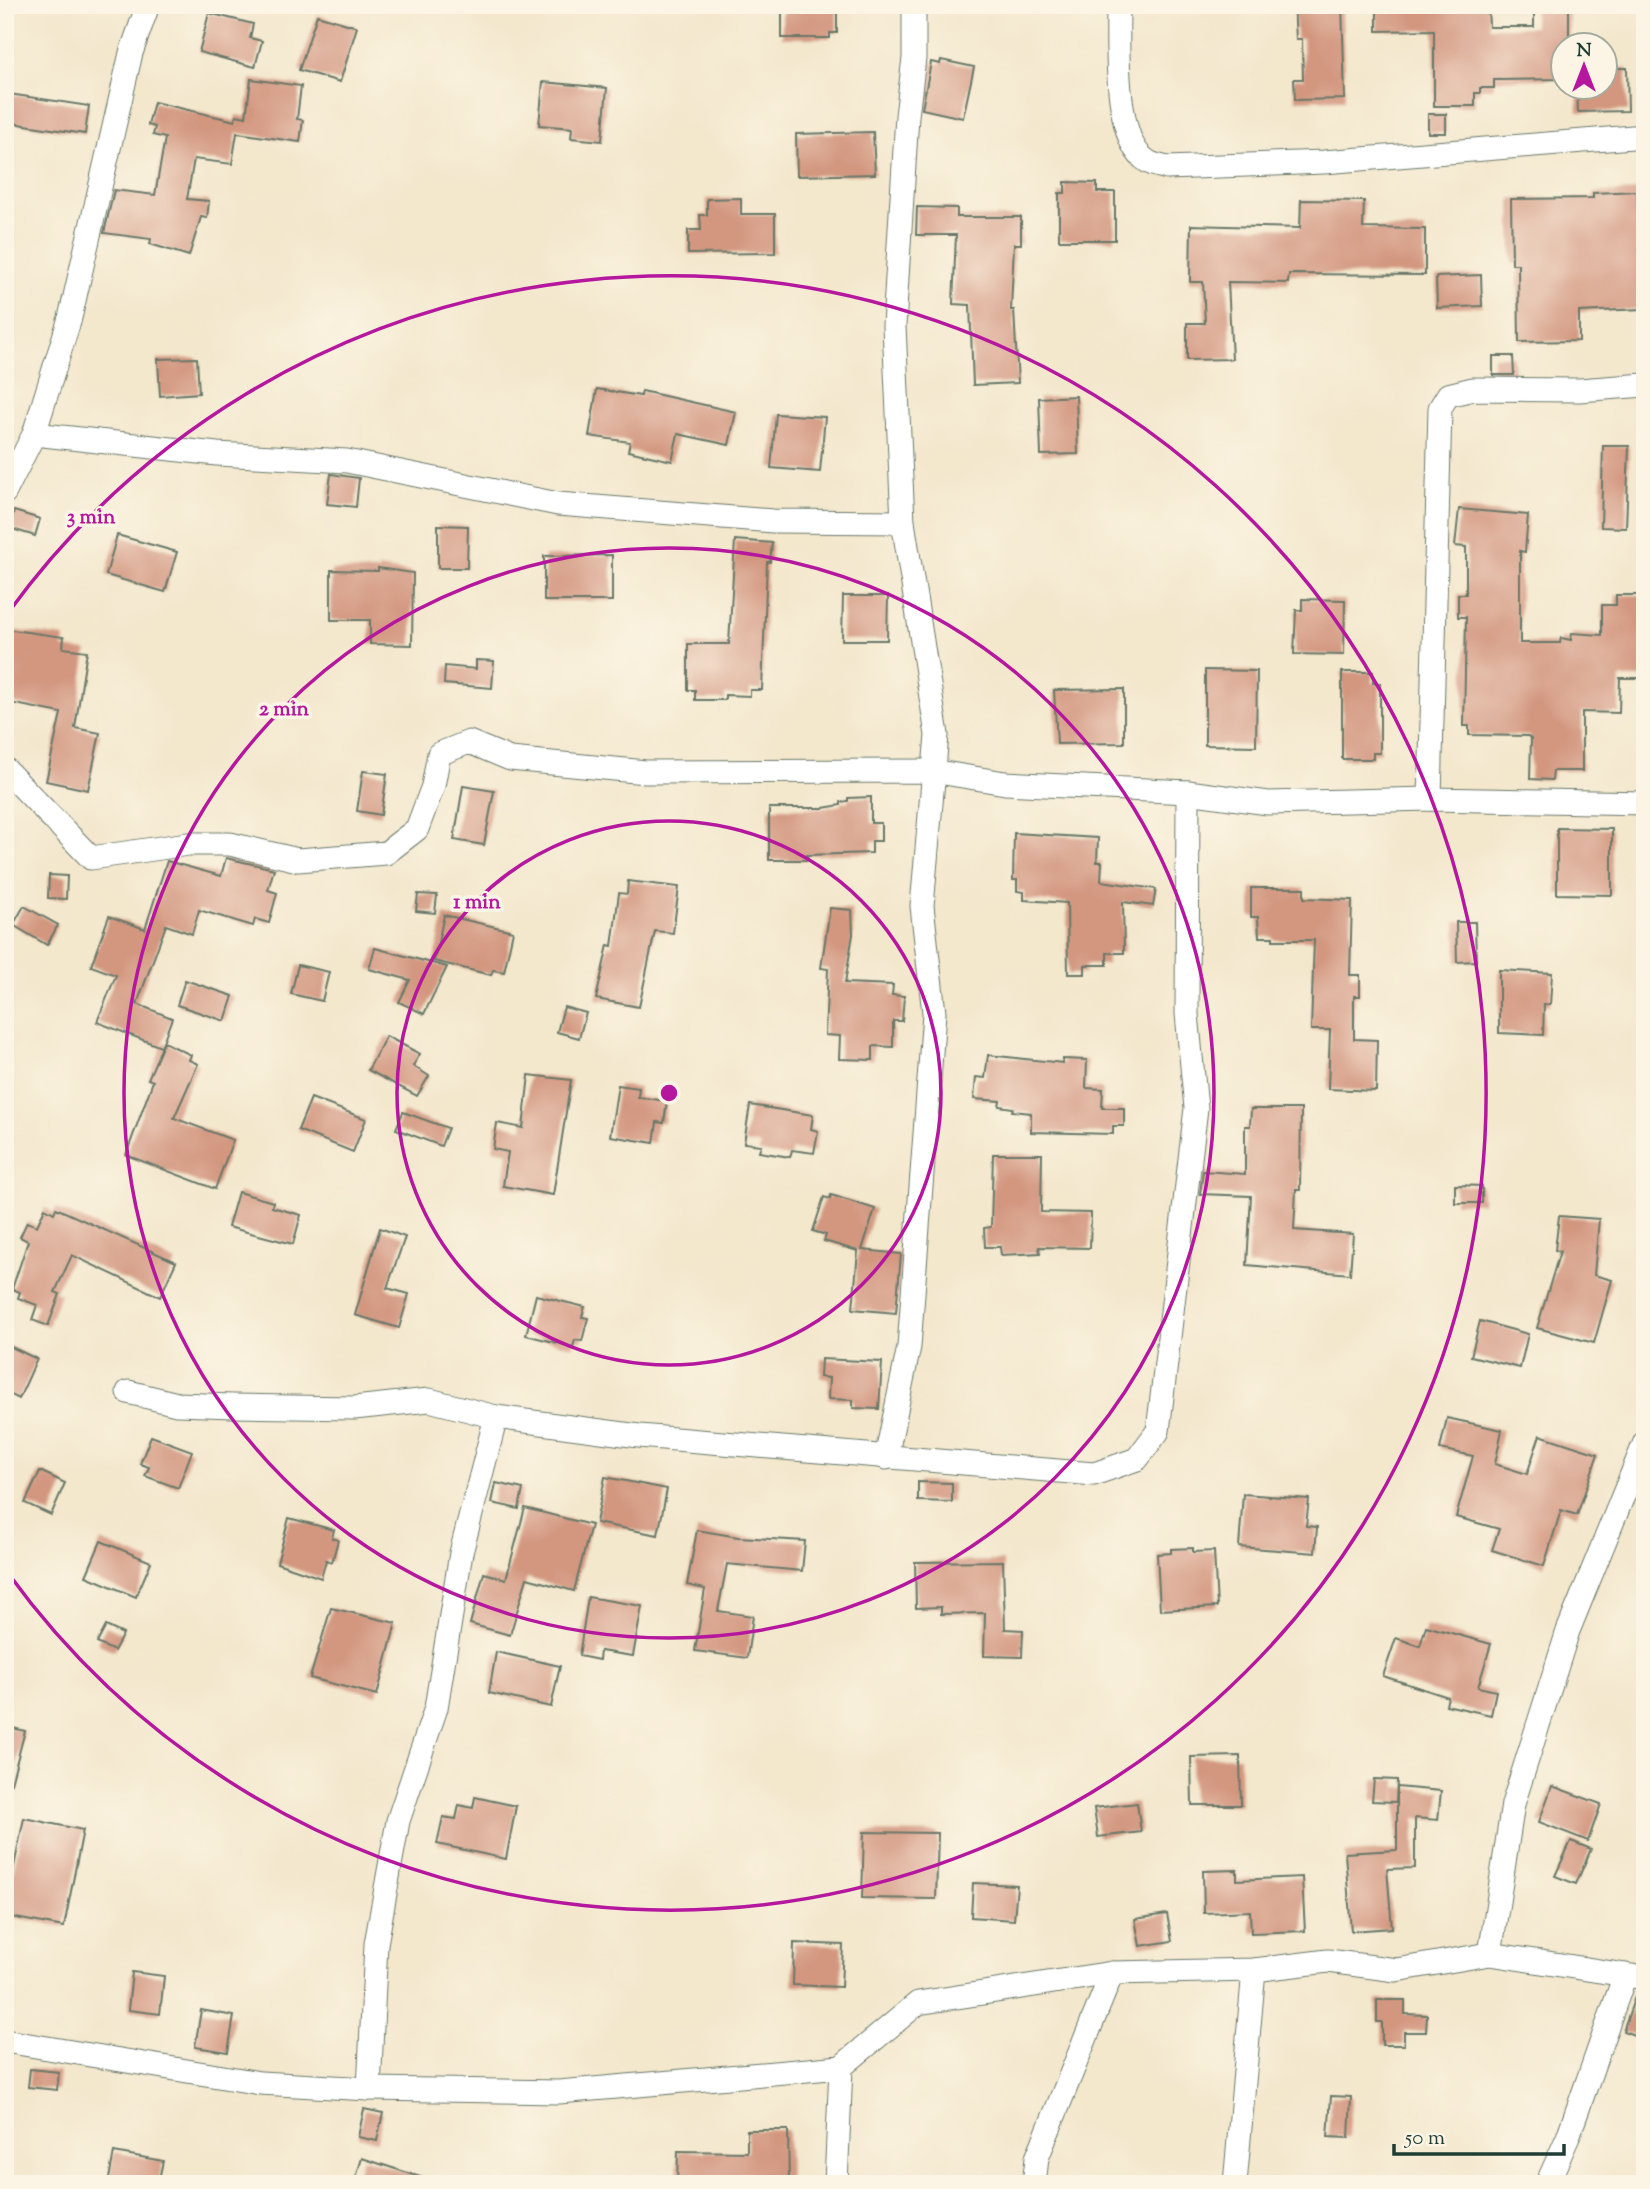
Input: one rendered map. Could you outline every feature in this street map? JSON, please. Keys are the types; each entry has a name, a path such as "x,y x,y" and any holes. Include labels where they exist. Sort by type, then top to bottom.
{"street":[{"path":"5,492 34,434 70,318 131,53 148,5"},
{"path":"886,1458 909,1347 934,1013 922,906 937,735 903,522 894,326 906,116 915,58 914,5"},
{"path":"1118,5 1117,75 1128,133 1145,161 1167,168 1324,162 1645,136"},
{"path":"1430,799 1440,408 1448,395 1473,389 1578,390 1645,385"},
{"path":"34,434 217,454 347,461 558,504 773,521 903,522"},
{"path":"5,769 90,858 188,844 230,844 298,860 386,853 417,829 433,786 439,754 469,742 510,759 646,772 932,771 1005,783 1188,792 1268,803 1430,799 1645,803"},
{"path":"128,1392 177,1404 233,1406 354,1408 429,1400 496,1418 639,1436 1094,1474 1137,1458 1158,1431 1196,1108 1186,1014 1188,792"},
{"path":"369,2089 376,1944 398,1821 436,1708 461,1553 496,1418"},
{"path":"1490,1954 1513,1804 1568,1631 1645,1442"},
{"path":"5,2041 260,2083 369,2089 559,2092 841,2067 918,2003 1112,1973 1254,1970 1328,1961 1395,1970 1490,1954 1635,1976 1547,2184"},
{"path":"1235,2184 1254,1970"},
{"path":"1034,2184 1037,2158 1112,1973"},
{"path":"836,2184 841,2067"}],"building":[{"path":"782,5 837,5 837,33 830,33 830,38 782,38"},
{"path":"1294,5 1342,5 1345,99 1295,100 1294,79 1303,79 1302,39 1296,39"},
{"path":"1377,5 1488,5 1489,27 1534,27 1534,5 1569,5 1569,32 1548,32 1548,79 1494,80 1494,88 1480,88 1480,93 1475,93 1475,106 1434,106 1434,30 1377,31"},
{"path":"209,13 253,24 250,38 262,41 255,67 199,52"},
{"path":"317,15 357,27 340,82 299,70"},
{"path":"941,60 974,67 963,118 922,109 931,62 940,64"},
{"path":"1618,68 1627,68 1628,111 1578,112 1578,102 1618,102"},
{"path":"251,79 301,86 297,119 303,120 300,142 237,133 232,164 194,159 187,199 209,201 207,218 201,217 189,256 150,244 151,239 104,233 114,190 155,195 165,138 153,135 155,127 148,125 154,102 235,121 236,115 246,117"},
{"path":"543,82 607,88 602,141 571,138 572,128 539,125"},
{"path":"9,94 89,106 85,134 5,122"},
{"path":"1428,114 1446,114 1446,133 1428,133"},
{"path":"873,132 875,174 797,176 796,134"},
{"path":"1065,182 1097,183 1097,192 1115,192 1115,240 1059,240 1059,193 1065,193"},
{"path":"1637,191 1642,309 1579,312 1579,341 1519,342 1518,264 1512,264 1511,199 1593,198 1593,193"},
{"path":"741,198 741,214 775,214 775,253 688,254 688,230 701,230 700,215 707,215 707,199"},
{"path":"1301,200 1364,201 1363,228 1425,229 1425,275 1289,274 1288,283 1228,282 1232,359 1187,360 1187,323 1205,323 1203,282 1190,282 1191,225 1300,228"},
{"path":"917,207 957,208 957,217 1021,217 1021,244 1014,244 1011,310 1014,310 1018,383 973,385 970,305 953,304 956,235 916,235"},
{"path":"1481,275 1482,306 1437,308 1436,277"},
{"path":"1493,356 1513,356 1514,375 1493,375"},
{"path":"197,358 199,393 160,396 158,359"},
{"path":"597,389 641,396 642,391 736,412 729,445 678,434 672,461 628,451 630,442 589,436"},
{"path":"1076,396 1078,454 1041,455 1039,398"},
{"path":"776,414 825,417 820,472 771,468"},
{"path":"1603,446 1629,446 1626,528 1601,527"},
{"path":"331,474 359,478 356,507 327,504"},
{"path":"1459,509 1528,515 1525,552 1520,551 1520,643 1560,643 1561,638 1571,640 1572,633 1602,635 1602,605 1616,605 1616,595 1644,595 1645,678 1620,678 1619,713 1582,712 1582,771 1553,771 1552,780 1530,779 1531,739 1528,736 1469,735 1469,726 1464,726 1466,617 1458,617 1458,594 1466,594 1466,547 1455,546"},
{"path":"14,511 40,519 35,536 9,528"},
{"path":"438,525 468,526 467,568 438,568"},
{"path":"117,535 177,552 165,592 106,575"},
{"path":"735,540 772,543 770,562 767,562 762,690 750,690 750,696 725,695 725,700 695,700 695,690 688,690 688,644 729,644"},
{"path":"612,555 612,601 544,601 544,556"},
{"path":"378,568 413,573 412,645 370,644 370,620 331,620 331,570 378,571"},
{"path":"843,596 888,596 887,640 842,640"},
{"path":"1302,599 1345,600 1344,655 1294,654 1296,610 1302,610"},
{"path":"5,629 64,637 63,648 87,651 75,728 100,733 88,790 46,781 61,713 5,702"},
{"path":"476,660 494,661 492,688 444,684 445,666 476,669"},
{"path":"1205,670 1257,671 1256,746 1205,745"},
{"path":"1342,672 1373,672 1373,683 1380,683 1380,753 1373,753 1373,759 1342,759"},
{"path":"1124,689 1124,743 1057,744 1054,690"},
{"path":"363,771 387,774 381,815 357,811"},
{"path":"463,786 494,791 484,845 454,840"},
{"path":"871,797 871,823 881,823 881,841 872,841 872,853 807,855 807,860 769,860 769,808 823,808 841,805 841,802 848,801 848,798"},
{"path":"1557,828 1612,829 1612,895 1557,894"},
{"path":"1014,833 1098,838 1097,862 1102,862 1101,881 1156,889 1153,906 1123,902 1124,953 1107,953 1107,965 1085,965 1085,974 1068,974 1067,903 1024,900 1024,892 1017,891 1017,880 1013,880"},
{"path":"226,858 274,869 268,890 277,893 269,923 255,919 253,926 199,910 192,934 166,925 137,1004 172,1018 161,1047 97,1022 116,975 91,966 109,916 145,929 167,861 221,876"},
{"path":"49,875 67,876 66,899 48,898"},
{"path":"628,881 679,887 673,933 655,931 639,1007 596,999 608,945 612,946 619,893 627,894"},
{"path":"1251,888 1304,888 1304,898 1352,900 1350,975 1360,975 1360,996 1354,996 1354,1039 1377,1040 1376,1091 1328,1089 1330,1030 1311,1030 1314,940 1273,940 1273,937 1259,937 1258,917 1251,917"},
{"path":"418,894 437,895 435,913 416,911"},
{"path":"24,906 58,925 47,945 13,925"},
{"path":"830,908 852,910 853,934 845,983 893,985 892,995 904,996 902,1021 893,1021 893,1047 873,1046 873,1060 839,1059 840,1036 825,1035 828,969 821,968"},
{"path":"444,915 513,931 504,972 493,970 491,975 434,961"},
{"path":"1456,922 1475,922 1476,961 1457,962"},
{"path":"375,948 447,967 424,1014 399,1002 410,980 369,969"},
{"path":"298,965 329,972 322,1001 291,994"},
{"path":"1499,970 1552,973 1550,1005 1544,1004 1543,1035 1499,1033"},
{"path":"185,980 233,996 225,1021 177,1005"},
{"path":"564,1007 586,1013 579,1038 557,1032"},
{"path":"386,1036 420,1054 413,1066 429,1076 417,1096 368,1070"},
{"path":"164,1042 191,1055 189,1060 198,1064 174,1118 233,1140 215,1189 126,1155 153,1081 148,1079"},
{"path":"988,1055 1063,1063 1063,1059 1087,1060 1086,1088 1103,1089 1102,1108 1124,1108 1124,1126 1113,1126 1113,1134 1031,1132 1031,1113 1012,1111 1013,1108 999,1106 1000,1101 974,1099 976,1077 985,1078"},
{"path":"529,1075 571,1080 553,1195 503,1186 508,1152 493,1149 497,1123 523,1128"},
{"path":"618,1085 639,1088 638,1097 667,1101 664,1123 657,1122 654,1143 610,1136"},
{"path":"311,1098 366,1119 353,1152 298,1130"},
{"path":"750,1105 813,1115 811,1129 818,1131 814,1153 792,1150 790,1157 759,1152 761,1145 744,1143"},
{"path":"1251,1109 1301,1109 1300,1190 1296,1190 1294,1230 1353,1234 1350,1274 1247,1265 1251,1196 1200,1194 1203,1171 1245,1174 1245,1126 1250,1126"},
{"path":"403,1112 448,1128 441,1146 396,1129"},
{"path":"993,1154 1042,1154 1041,1212 1091,1213 1090,1248 1039,1247 1040,1253 1001,1255 1000,1247 985,1247 984,1228 991,1227"},
{"path":"1455,1185 1482,1186 1482,1203 1455,1203"},
{"path":"238,1192 273,1202 272,1207 301,1215 293,1244 228,1227"},
{"path":"831,1195 875,1209 862,1250 901,1254 896,1313 853,1309 858,1251 824,1241 826,1235 813,1231 824,1197 830,1199"},
{"path":"45,1208 54,1213 56,1208 176,1262 160,1297 72,1255 55,1292 60,1294 48,1326 32,1320 37,1305 18,1298 20,1292 12,1289 28,1241 20,1237 27,1222 37,1226"},
{"path":"1559,1216 1599,1219 1594,1275 1612,1280 1594,1343 1537,1328 1560,1251 1555,1250"},
{"path":"380,1228 405,1237 387,1288 409,1294 399,1328 355,1315"},
{"path":"536,1295 585,1307 582,1317 588,1318 582,1341 575,1340 573,1347 526,1335"},
{"path":"1480,1321 1528,1334 1520,1368 1471,1356"},
{"path":"5,1344 37,1359 19,1399 5,1392"},
{"path":"821,1359 882,1362 879,1409 853,1408 853,1400 828,1399 829,1378 820,1377"},
{"path":"1447,1418 1502,1430 1495,1464 1527,1474 1540,1435 1598,1454 1577,1515 1561,1510 1544,1566 1492,1550 1499,1529 1456,1517 1473,1456 1440,1449"},
{"path":"151,1436 192,1451 178,1488 145,1476 149,1467 140,1464"},
{"path":"40,1471 65,1483 51,1515 25,1503"},
{"path":"605,1477 667,1489 658,1535 596,1523"},
{"path":"918,1482 952,1483 952,1502 918,1501"},
{"path":"496,1483 523,1489 519,1509 492,1503"},
{"path":"1243,1494 1309,1499 1306,1526 1317,1527 1315,1553 1239,1547"},
{"path":"525,1508 591,1525 574,1591 527,1578 510,1635 470,1624 484,1573 506,1579"},
{"path":"289,1518 334,1530 332,1538 338,1540 332,1562 326,1560 321,1578 277,1563"},
{"path":"697,1530 738,1537 805,1541 802,1571 727,1564 718,1611 753,1616 747,1658 695,1651 705,1589 687,1585"},
{"path":"101,1541 151,1562 136,1597 86,1576"},
{"path":"1193,1548 1193,1552 1214,1551 1217,1607 1160,1610 1157,1554 1171,1553 1171,1549"},
{"path":"1003,1561 1005,1629 1023,1630 1022,1657 984,1656 985,1613 941,1614 941,1607 916,1608 915,1562"},
{"path":"588,1597 642,1606 633,1656 600,1651 599,1660 579,1656"},
{"path":"331,1608 396,1623 377,1695 310,1678"},
{"path":"106,1626 123,1634 114,1651 97,1643"},
{"path":"1426,1626 1491,1644 1478,1687 1496,1691 1491,1715 1446,1705 1448,1697 1383,1676 1396,1638 1420,1646"},
{"path":"496,1652 560,1666 551,1707 489,1693"},
{"path":"5,1726 25,1731 11,1783 5,1782"},
{"path":"1240,1756 1241,1805 1192,1805 1191,1757"},
{"path":"1374,1779 1397,1780 1396,1802 1372,1801"},
{"path":"1552,1786 1601,1804 1588,1841 1539,1822"},
{"path":"1397,1787 1441,1791 1438,1820 1415,1818 1415,1868 1387,1869 1392,1928 1351,1931 1345,1853 1397,1850"},
{"path":"475,1797 516,1806 506,1859 437,1844 443,1817 456,1819 459,1805 473,1808"},
{"path":"1137,1803 1141,1832 1098,1837 1094,1808"},
{"path":"24,1818 83,1830 64,1927 5,1916 5,1880 11,1881"},
{"path":"864,1832 938,1833 936,1899 862,1898"},
{"path":"1571,1841 1591,1849 1576,1884 1555,1876"},
{"path":"1237,1870 1237,1880 1302,1877 1305,1931 1251,1933 1250,1911 1204,1913 1203,1871"},
{"path":"973,1883 1017,1885 1014,1920 971,1917"},
{"path":"1167,1914 1172,1941 1140,1946 1135,1919"},
{"path":"794,1943 843,1945 841,1987 793,1985"},
{"path":"132,1972 164,1976 160,2014 128,2010"},
{"path":"1637,1991 1645,1992 1645,2039 1623,2031"},
{"path":"1377,2000 1405,2000 1405,2014 1427,2015 1426,2032 1404,2032 1404,2045 1382,2045 1382,2022 1377,2022"},
{"path":"201,2010 234,2016 228,2052 195,2047"},
{"path":"30,2069 59,2072 57,2090 28,2087"},
{"path":"1331,2096 1351,2097 1349,2138 1328,2137"},
{"path":"364,2109 383,2113 377,2141 358,2137"},
{"path":"747,2130 788,2130 789,2184 677,2184 678,2151 747,2152"},
{"path":"114,2152 163,2161 158,2184 108,2184"},
{"path":"362,2158 429,2180 428,2184 354,2184"}]}
